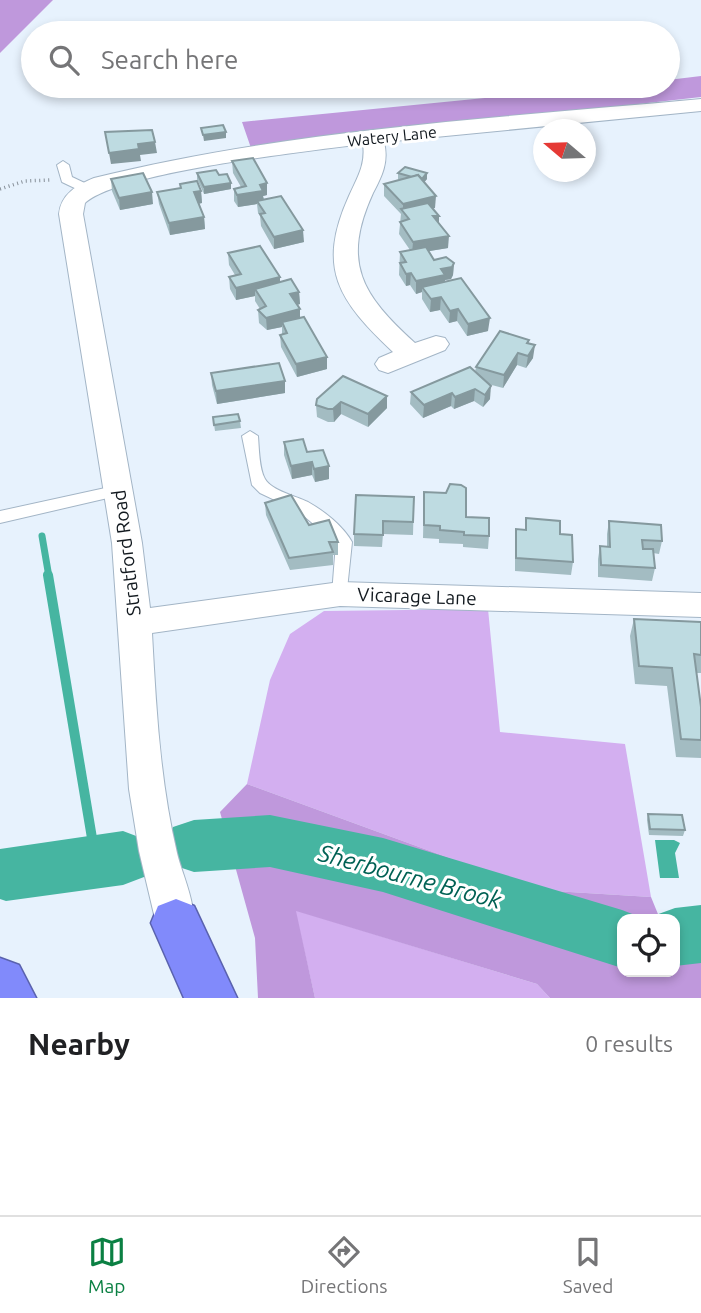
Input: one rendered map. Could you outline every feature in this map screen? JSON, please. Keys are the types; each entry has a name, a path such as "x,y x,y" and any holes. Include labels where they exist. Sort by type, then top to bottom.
{"highway":[{"path":"176,923 182,998"},
{"path":"176,923 211,998"},
{"path":"0,985 7,998"}],"street":[{"name":"Watery Lane","path":"76,184 213,160 372,138 701,105"},
{"path":"372,138 378,156 344,245 344,272 353,291 399,359 436,344"},
{"name":"Stratford Road","path":"76,184 71,214 119,490 135,623 139,713 148,789 158,851 176,923"},
{"name":"Vicarage Lane","path":"135,623 340,594 701,605"}],"lane":[{"path":"63,165 76,184"},
{"path":"250,436 257,481 266,489 304,507 335,531 344,542 340,594"},
{"path":"0,517 119,490"}],"path":[{"path":"0,189 26,181 76,184"}],"shaded area":[{"path":"0,0 53,0 32,21 21,21 21,32 0,53"},
{"path":"701,76 701,97 251,148 242,122 485,98 680,98 680,79"},
{"path":"488,609 500,732 625,744 651,897 537,890 247,784 270,680 290,634 324,611"},
{"path":"247,784 537,890 651,897 658,914 617,914 617,977 680,977 680,936 701,934 701,998 550,998 537,984 296,911 315,998 258,998 255,938 220,812"},
{"path":"655,840 674,840 680,843 675,853 679,878 660,878"},
{"path":"295,910 537,984 550,998 315,998"}],"building":[{"path":"223,125 226,132 203,135 201,128"},
{"path":"152,130 155,142 138,144 139,149 109,153 105,132"},
{"path":"253,158 267,183 260,185 263,191 237,195 234,189 246,186 232,161"},
{"path":"405,167 427,173 422,179 418,175 412,177 398,173"},
{"path":"216,170 219,175 227,174 231,183 204,187 197,173"},
{"path":"143,173 152,192 119,198 111,179"},
{"path":"418,175 436,196 403,204 384,184"},
{"path":"197,181 201,191 194,192 204,217 169,223 157,192 181,188 180,184"},
{"path":"281,196 303,230 274,237 260,214 265,213 257,201"},
{"path":"428,203 439,216 433,216 449,236 413,242 400,222 409,219 401,209"},
{"path":"260,246 280,277 236,288 229,277 241,274 228,253"},
{"path":"426,247 434,260 446,257 454,263 452,267 441,269 445,275 416,281 411,273 406,274 400,263 406,262 400,252"},
{"path":"461,278 490,318 468,324 458,309 450,311 441,297 431,299 422,287"},
{"path":"291,279 299,292 290,294 300,309 266,318 258,310 266,306 255,289"},
{"path":"304,317 327,357 296,364 280,335 287,333 282,322"},
{"path":"500,331 529,340 527,343 535,345 528,356 518,353 504,375 476,367"},
{"path":"279,363 285,381 216,391 211,373"},
{"path":"470,367 491,386 485,395 475,389 455,397 452,393 424,405 411,392"},
{"path":"343,376 387,396 368,414 341,402 333,409 316,405 317,399"},
{"path":"238,414 240,421 214,425 213,417"},
{"path":"303,439 307,452 323,450 329,466 314,469 312,462 291,466 284,442"},
{"path":"450,484 466,488 466,517 489,518 489,536 464,535 464,532 440,530 440,526 424,525 424,492 446,493"},
{"path":"291,495 309,525 329,520 338,542 329,542 333,552 289,558 265,503"},
{"path":"356,495 414,497 413,522 383,521 383,535 354,534"},
{"path":"526,518 560,521 560,534 572,535 573,562 516,558 516,529 526,530"},
{"path":"609,521 661,525 662,541 642,540 643,549 653,549 655,568 601,565 600,546 610,547"},
{"path":"634,619 701,622 701,655 694,654 701,707 701,740 681,739 672,668 639,666"},
{"path":"648,814 682,815 685,830 650,829"}],"waterway":[{"path":"42,536 49,577"},
{"path":"48,575 96,862"},
{"name":"Sherbourne Brook","path":"194,846 270,841 383,865 617,937"},
{"name":"Sherbourne Brook","path":"6,874 123,858"},
{"name":"Sherbourne Brook","path":"680,936 701,934"}]}
